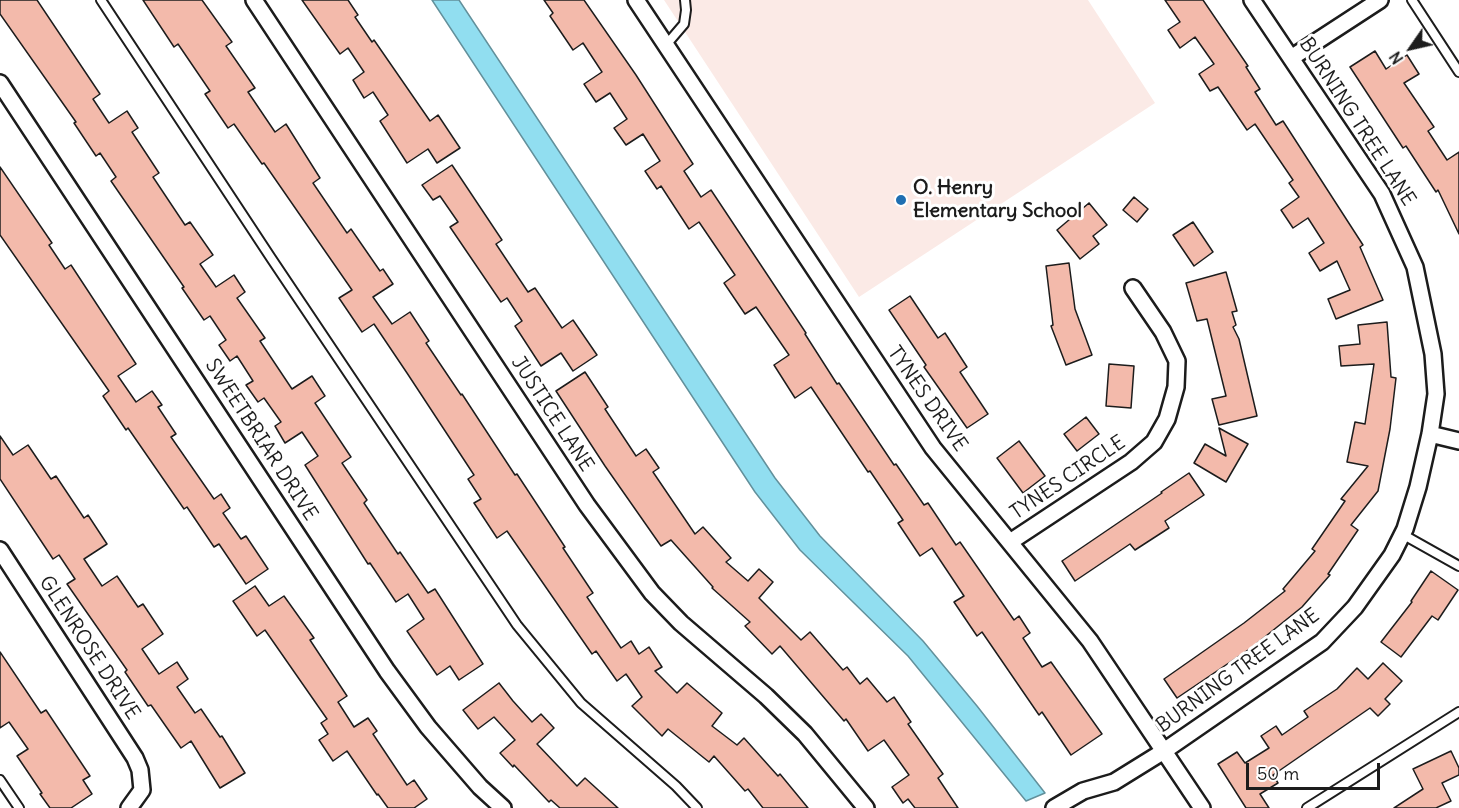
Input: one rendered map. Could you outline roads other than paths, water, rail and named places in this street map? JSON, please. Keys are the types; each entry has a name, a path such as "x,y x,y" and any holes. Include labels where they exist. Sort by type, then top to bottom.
{"street":[{"name":"JUSTICE LANE","path":"254,0 587,505 652,593 681,624 766,696 805,734 866,808"},
{"name":"TYNES DRIVE","path":"636,0 933,448 1090,641 1202,808"},
{"name":"BURNING TREE LANE","path":"1054,808 1083,791 1114,782 1164,751 1322,642 1355,607 1392,555 1402,534 1418,487 1436,394 1433,354 1415,267 1382,194 1252,0"},
{"path":"1291,58 1380,0"},
{"name":"SWEETBRIAR DRIVE","path":"0,83 387,671 428,727 480,787 503,808"},
{"name":"TYNES CIRCLE","path":"1010,542 1131,462 1154,442 1167,419 1176,387 1177,361 1163,332 1133,288"},
{"path":"1430,434 1459,441"},
{"name":"GLENROSE DRIVE","path":"0,550 135,758 140,770 142,790 129,808"}],"lane":[{"path":"101,0 517,626 580,702 698,808"},
{"path":"666,45 684,24 687,9 685,0"},
{"path":"1412,0 1459,72"},
{"path":"1402,534 1459,566"},
{"path":"1307,808 1459,712"},
{"path":"0,780 19,808"}],"water":[{"path":"432,0 459,0 775,478 820,536 923,641 1045,793 1026,801 908,656 800,550 755,492"}],"place":[{"name":"O. Henry Elementary School","path":"901,200"}]}
